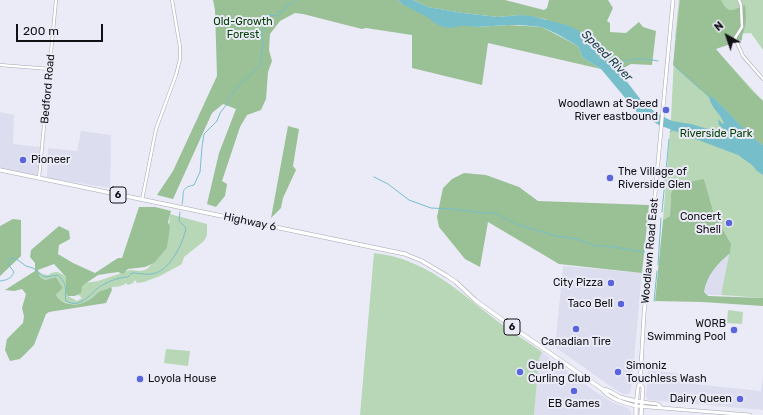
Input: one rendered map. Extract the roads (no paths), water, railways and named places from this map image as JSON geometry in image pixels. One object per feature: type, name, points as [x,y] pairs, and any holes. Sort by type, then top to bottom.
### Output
[{"type":"main road","name":"Woodlawn Road East","points":[[636,406],[638,387],[640,383],[644,314],[673,0]]},
{"type":"main road","name":"Highway 6","points":[[0,170],[405,254],[422,261],[456,282],[475,300],[602,389]]},
{"type":"main road","name":"Woodlawn Road East","points":[[640,383],[643,388],[642,402]]},
{"type":"main road","points":[[602,389],[607,389],[619,396],[637,401],[658,404],[661,407]]},
{"type":"main road","points":[[602,389],[605,393],[617,400],[636,406],[658,409],[661,407],[750,415]]},
{"type":"main road","points":[[641,415],[642,402]]},
{"type":"main road","points":[[636,406],[636,415]]},
{"type":"street","name":"Bedford Road","points":[[39,178],[56,0]]},
{"type":"street","points":[[142,200],[156,129],[176,75],[180,59],[180,47],[172,0]]},
{"type":"street","points":[[739,0],[743,24],[742,30],[735,38],[743,56],[763,79]]},
{"type":"street","points":[[0,65],[50,69]]},
{"type":"water","points":[[398,0],[413,0],[428,7],[463,13],[498,17],[519,15],[531,16],[567,25],[578,30],[594,47],[600,58],[616,64],[621,74],[641,100],[656,113],[672,121],[691,124],[721,133],[724,129],[719,125],[718,119],[723,124],[724,123],[710,101],[709,97],[713,97],[753,138],[763,145],[763,175],[738,155],[659,125],[637,112],[601,69],[583,58],[578,46],[557,34],[542,27],[508,25],[477,27],[445,24],[425,16],[402,4]]},
{"type":"waterway","points":[[182,204],[184,189],[194,185],[200,172],[204,134],[217,121],[229,98],[239,85],[261,65],[263,43],[261,30],[266,26],[267,15],[278,16],[279,12],[283,11],[286,5],[291,4],[295,0]]},
{"type":"waterway","name":"Speed River","points":[[430,16],[441,24],[445,25],[462,23]]},
{"type":"waterway","points":[[616,64],[637,59],[658,61]]},
{"type":"waterway","points":[[676,67],[701,90]]},
{"type":"waterway","points":[[704,92],[710,97]]},
{"type":"waterway","points":[[670,132],[674,129]]},
{"type":"waterway","points":[[662,212],[669,139]]},
{"type":"waterway","points":[[374,177],[388,184],[409,200],[431,208],[495,213],[519,225],[556,236],[576,239],[596,246],[607,246],[645,252]]},
{"type":"waterway","points":[[0,281],[8,279],[12,276],[14,272],[8,264],[10,259],[15,258],[26,266],[33,268],[43,276],[58,275],[65,285],[66,301],[71,303],[81,302],[101,286],[111,281],[128,277],[132,273],[149,274],[164,269],[174,257],[182,242],[186,228],[179,221],[180,212]]},
{"type":"waterway","points":[[658,265],[661,218]]},
{"type":"waterway","points":[[654,301],[657,271]]},
{"type":"place","name":"Woodlawn at Speed River eastbound","points":[[666,110]]},
{"type":"place","name":"Pioneer","points":[[23,160]]},
{"type":"place","name":"The Village of Riverside Glen","points":[[610,178]]},
{"type":"place","name":"Concert Shell","points":[[729,223]]},
{"type":"place","name":"City Pizza","points":[[611,283]]},
{"type":"place","name":"Taco Bell","points":[[621,304]]},
{"type":"place","name":"Canadian Tire","points":[[576,329]]},
{"type":"place","name":"WORB Swimming Pool","points":[[734,330]]},
{"type":"place","name":"Guelph Curling Club","points":[[520,372]]},
{"type":"place","name":"Simoniz Touchless Wash","points":[[618,372]]},
{"type":"place","name":"Loyola House","points":[[140,379]]},
{"type":"place","name":"EB Games","points":[[574,391]]},
{"type":"place","name":"Dairy Queen","points":[[740,399]]},
{"type":"park label","name":"Old-Growth Forest","points":[[243,28]]},
{"type":"park label","name":"Riverside Park","points":[[716,134]]}]
